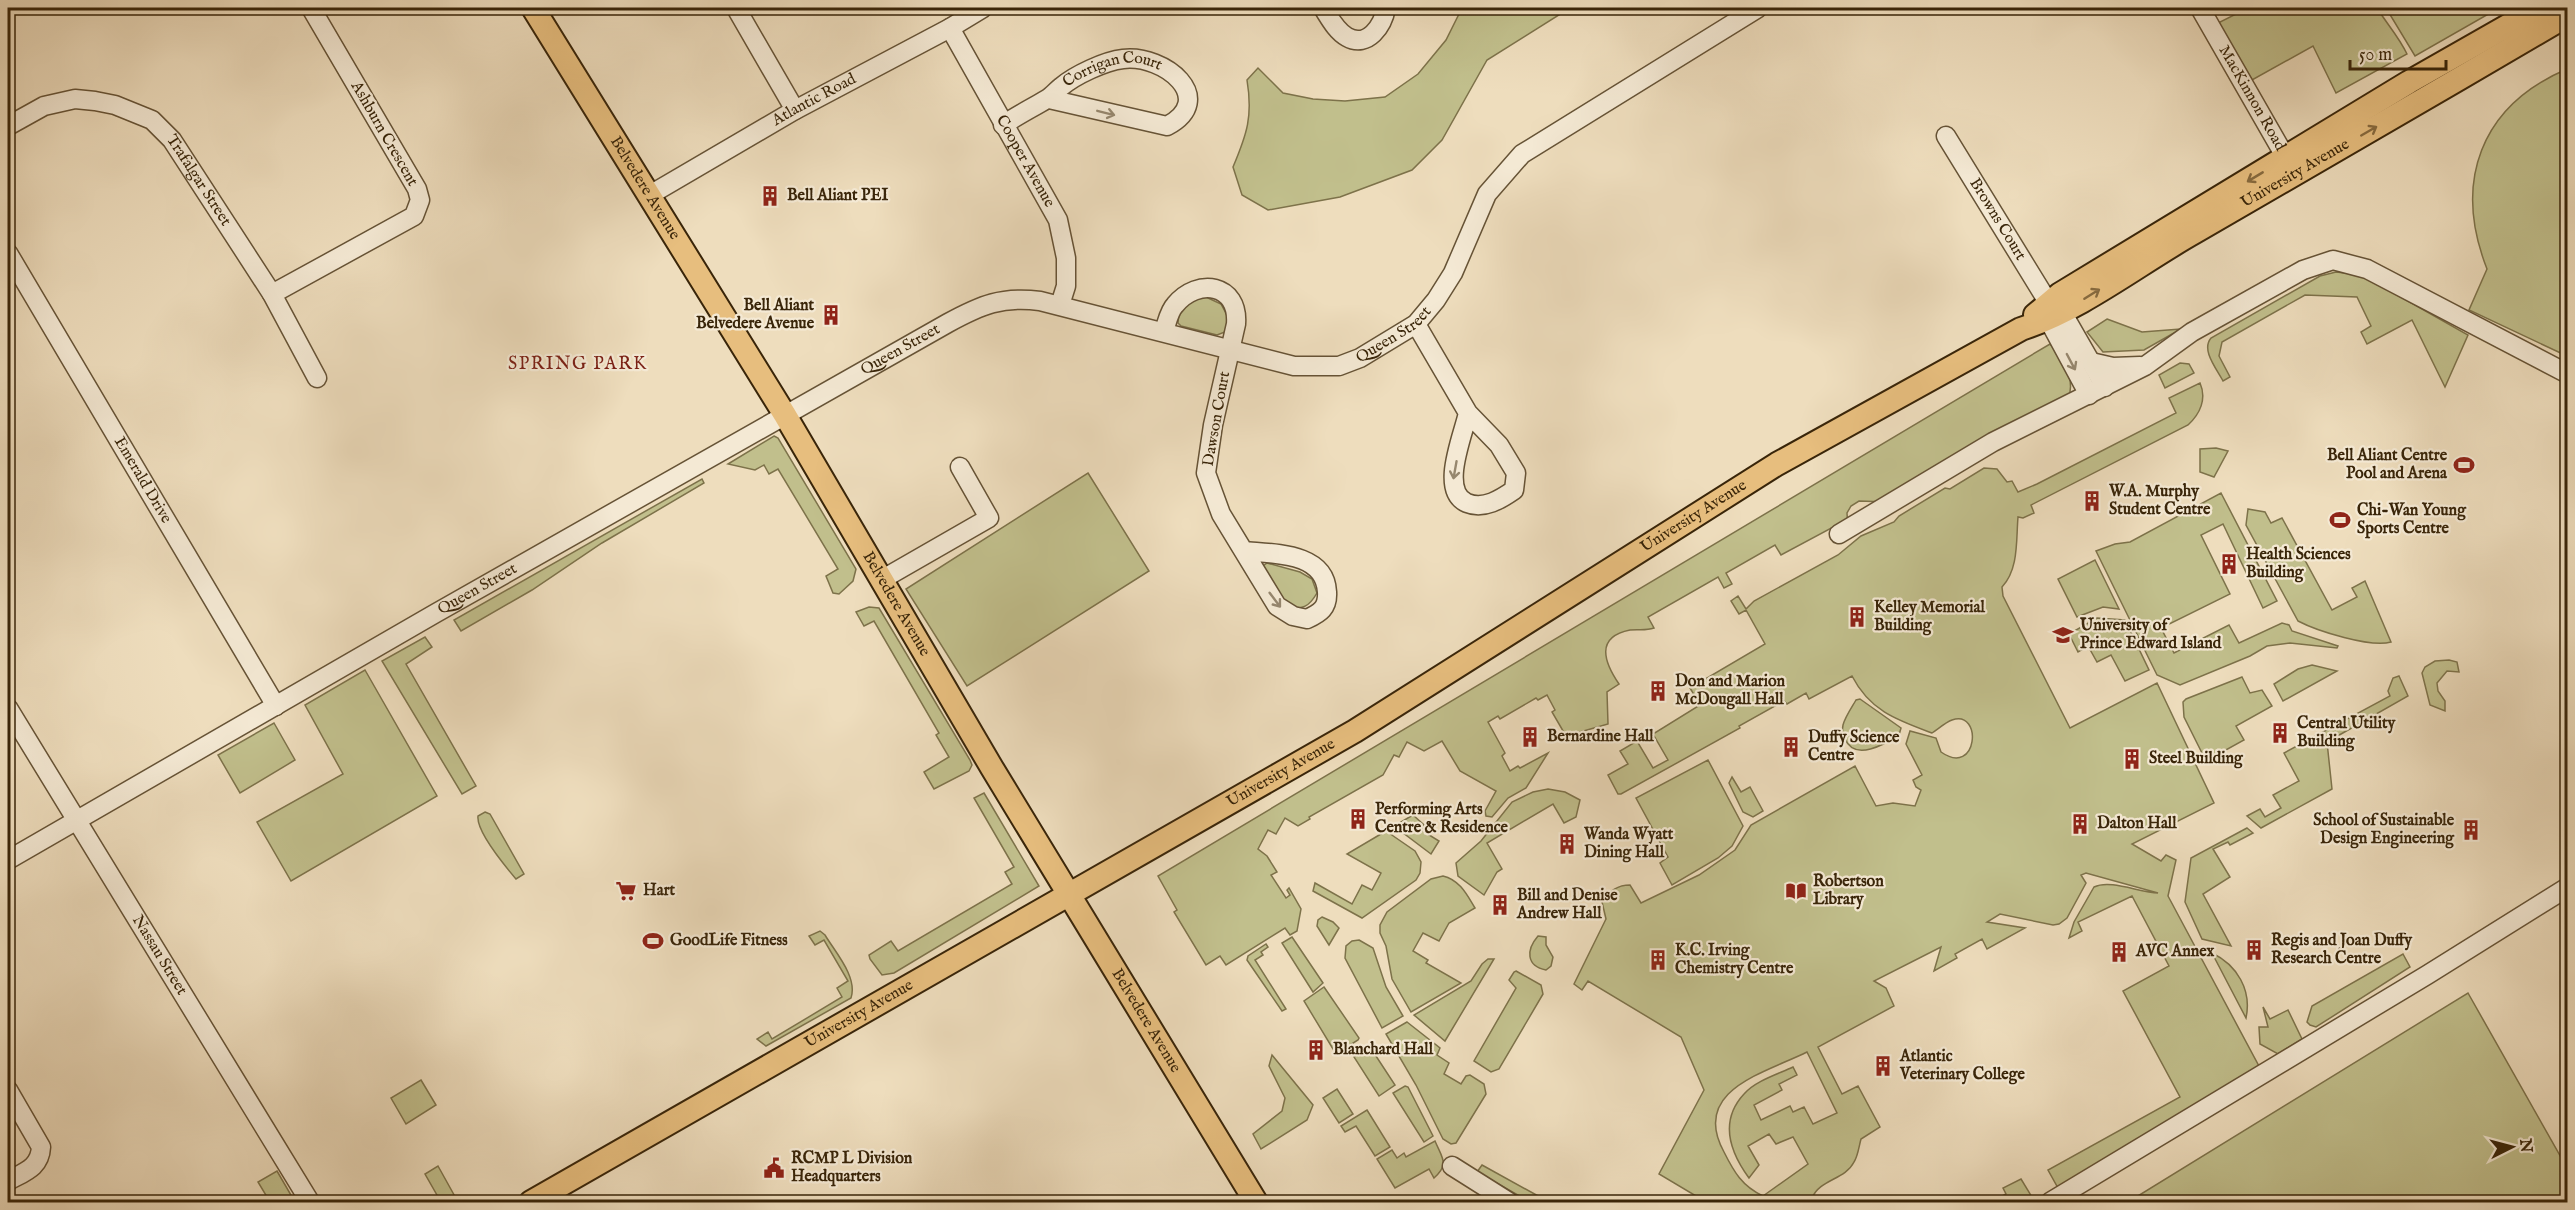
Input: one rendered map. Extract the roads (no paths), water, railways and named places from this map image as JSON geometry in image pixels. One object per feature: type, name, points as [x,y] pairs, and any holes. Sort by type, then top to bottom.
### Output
[{"type":"main road","name":"Belvedere Avenue","points":[[533,8],[785,415],[1068,896],[1257,1203]]},
{"type":"main road","name":"University Avenue","points":[[2053,311],[2286,158],[2409,82],[2540,8]]},
{"type":"main road","name":"University Avenue","points":[[531,1203],[1355,731],[1777,464],[2178,242],[2568,15]]},
{"type":"street","name":"Ashburn Crescent","points":[[272,294],[414,216],[419,209],[420,200],[417,189],[311,8]]},
{"type":"street","points":[[736,8],[795,110]]},
{"type":"street","name":"Atlantic Road","points":[[648,196],[795,110],[950,28],[983,8]]},
{"type":"street","points":[[1323,8],[1335,26],[1347,38],[1361,40],[1375,32],[1384,21],[1386,8]]},
{"type":"street","name":"Queen Street","points":[[8,860],[971,310],[996,301],[1020,298],[1059,305],[1164,331],[1230,351],[1294,366],[1339,366],[1360,358],[1416,324],[1436,300],[1453,273],[1487,194],[1521,154],[1758,8]]},
{"type":"street","name":"MacKinnon Road","points":[[2200,8],[2286,158]]},
{"type":"street","name":"Cooper Avenue","points":[[950,28],[1058,220],[1064,239],[1066,272],[1066,286],[1059,305]]},
{"type":"street","name":"Corrigan Court","points":[[1003,125],[1030,107],[1049,99],[1062,86],[1106,62],[1125,58],[1164,66],[1180,78],[1186,92],[1186,104],[1182,114],[1167,126],[1049,99]]},
{"type":"street","name":"Trafalgar Street","points":[[8,126],[44,106],[75,99],[115,105],[152,120],[172,140],[272,294],[317,378]]},
{"type":"street","name":"Browns Court","points":[[1946,136],[2053,311]]},
{"type":"street","name":"Emerald Drive","points":[[8,254],[276,706]]},
{"type":"street","points":[[1839,534],[1993,442],[2145,366],[2192,332],[2252,298],[2303,270],[2332,260],[2367,269],[2568,374]]},
{"type":"street","name":"Dawson Court","points":[[1164,331],[1174,306],[1185,296],[1204,288],[1216,289],[1229,296],[1237,311],[1213,425],[1206,473],[1221,514],[1277,606],[1293,616],[1307,619],[1324,609],[1327,602],[1326,580],[1323,573],[1311,564],[1284,555],[1244,551]]},
{"type":"street","points":[[2053,311],[2091,362],[2105,387]]},
{"type":"street","points":[[2053,311],[2089,396]]},
{"type":"street","points":[[1416,324],[1468,413],[1499,445],[1516,473],[1514,490],[1499,501],[1473,506],[1462,501],[1453,489],[1453,474],[1468,413]]},
{"type":"street","points":[[2091,362],[2113,367],[2145,366]]},
{"type":"street","points":[[881,580],[989,518],[960,466]]},
{"type":"street","name":"Nassau Street","points":[[8,708],[310,1203]]},
{"type":"street","points":[[2050,1203],[2568,887]]},
{"type":"street","points":[[8,1090],[41,1147],[41,1158],[36,1165],[8,1182]]},
{"type":"street","points":[[1452,1166],[1509,1203]]},
{"type":"place","name":"Bell Aliant PEI","points":[[770,196]]},
{"type":"place","name":"Bell Aliant Belvedere Avenue","points":[[831,315]]},
{"type":"place","name":"Bell Aliant Centre Pool and Arena","points":[[2464,465]]},
{"type":"place","name":"W.A. Murphy Student Centre","points":[[2092,501]]},
{"type":"place","name":"Chi-Wan Young Sports Centre","points":[[2340,520]]},
{"type":"place","name":"Health Sciences Building","points":[[2229,564]]},
{"type":"place","name":"Kelley Memorial Building","points":[[1857,617]]},
{"type":"place","name":"University of Prince Edward Island","points":[[2063,635]]},
{"type":"place","name":"Don and Marion McDougall Hall","points":[[1658,691]]},
{"type":"place","name":"Central Utility Building","points":[[2280,733]]},
{"type":"place","name":"Bernardine Hall","points":[[1530,737]]},
{"type":"place","name":"Duffy Science Centre","points":[[1791,747]]},
{"type":"place","name":"Steel Building","points":[[2132,759]]},
{"type":"place","name":"Performing Arts Centre & Residence","points":[[1358,819]]},
{"type":"place","name":"Dalton Hall","points":[[2080,824]]},
{"type":"place","name":"School of Sustainable Design Engineering","points":[[2471,830]]},
{"type":"place","name":"Wanda Wyatt Dining Hall","points":[[1567,844]]},
{"type":"place","name":"Hart","points":[[626,891]]},
{"type":"place","name":"Robertson Library","points":[[1796,891]]},
{"type":"place","name":"Bill and Denise Andrew Hall","points":[[1500,905]]},
{"type":"place","name":"GoodLife Fitness","points":[[653,941]]},
{"type":"place","name":"Regis and Joan Duffy Research Centre","points":[[2254,950]]},
{"type":"place","name":"AVC Annex","points":[[2119,952]]},
{"type":"place","name":"K.C. Irving Chemistry Centre","points":[[1658,960]]},
{"type":"place","name":"Blanchard Hall","points":[[1316,1050]]},
{"type":"place","name":"Atlantic Veterinary College","points":[[1883,1066]]},
{"type":"place","name":"RCMP L Division Headquarters","points":[[774,1168]]},
{"type":"district","name":"SPRING PARK","points":[[578,364]]}]
